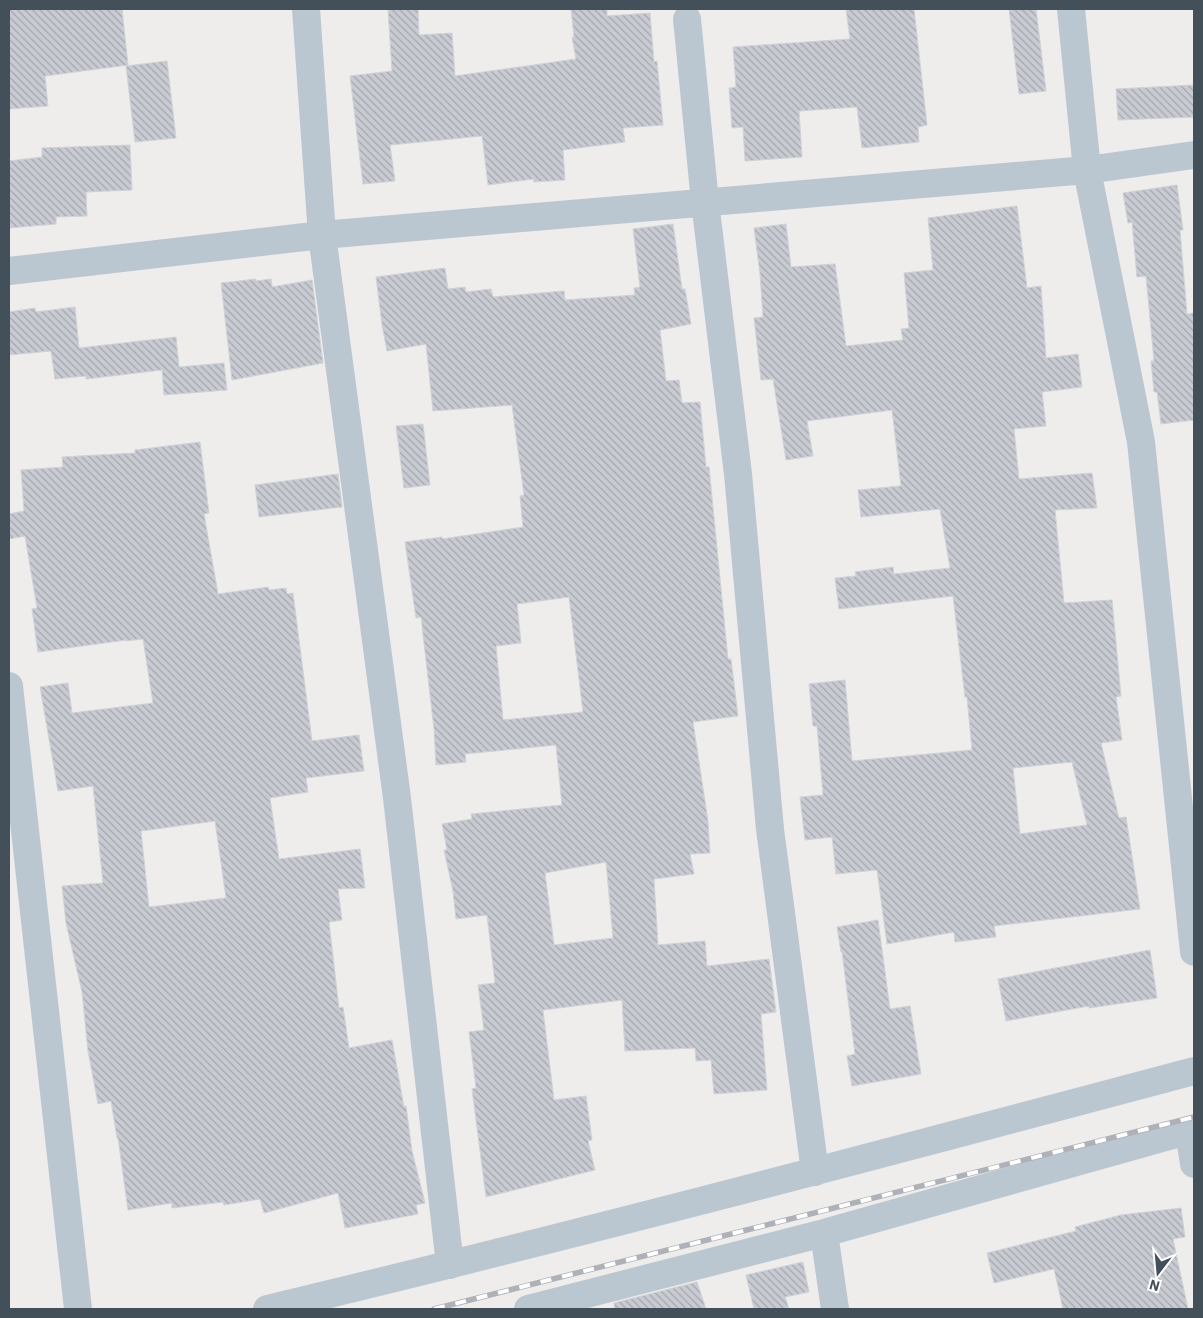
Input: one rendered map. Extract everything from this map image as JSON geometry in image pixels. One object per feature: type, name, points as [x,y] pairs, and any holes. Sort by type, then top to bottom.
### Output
[{"type":"street","points":[[306,9],[322,235],[397,798],[450,1265]]},
{"type":"street","points":[[1071,9],[1088,170],[1141,442],[1194,952]]},
{"type":"street","points":[[687,19],[705,202],[738,474],[770,829],[815,1172]]},
{"type":"street","points":[[9,272],[322,235],[1088,170],[1194,155]]},
{"type":"street","points":[[9,686],[78,1309]]},
{"type":"street","points":[[267,1309],[450,1265],[815,1172],[1194,1071]]},
{"type":"street","points":[[528,1309],[824,1233],[1192,1130],[1194,1164]]},
{"type":"street","points":[[824,1233],[835,1309]]},
{"type":"building","points":[[9,9],[122,9],[128,65],[45,76],[48,106],[9,109]]},
{"type":"building","points":[[388,9],[418,9],[419,35],[452,33],[455,76],[576,59],[572,37],[574,37],[571,9],[607,9],[607,16],[650,13],[654,62],[657,61],[663,125],[623,128],[625,142],[563,150],[565,180],[534,182],[533,179],[488,185],[482,136],[390,145],[395,181],[363,184],[350,76],[392,71]]},
{"type":"building","points":[[846,9],[914,9],[927,125],[918,127],[919,142],[862,148],[857,107],[799,111],[802,157],[745,161],[743,127],[732,128],[729,88],[736,87],[733,47],[850,39]]},
{"type":"building","points":[[1009,9],[1036,9],[1046,91],[1019,94]]},
{"type":"building","points":[[167,61],[176,138],[135,142],[126,66]]},
{"type":"building","points":[[1194,85],[1194,117],[1118,120],[1116,89]]},
{"type":"building","points":[[130,145],[132,190],[86,192],[87,216],[56,217],[56,224],[9,228],[9,161],[42,157],[42,148]]},
{"type":"building","points":[[1177,185],[1183,230],[1180,230],[1187,314],[1194,313],[1194,420],[1161,424],[1157,392],[1154,392],[1151,361],[1154,361],[1146,276],[1137,277],[1132,222],[1128,223],[1123,193]]},
{"type":"building","points":[[1017,206],[1027,288],[1041,286],[1046,358],[1078,354],[1082,387],[1042,392],[1046,426],[1014,429],[1019,479],[1092,473],[1097,508],[1055,510],[1064,603],[1112,600],[1121,696],[1116,697],[1122,740],[1101,743],[1119,818],[1126,817],[1140,909],[994,926],[996,937],[955,942],[954,932],[887,944],[877,870],[836,874],[832,837],[805,840],[800,797],[823,795],[817,726],[813,726],[809,684],[845,680],[852,761],[972,750],[967,697],[965,697],[953,596],[839,609],[835,578],[856,576],[855,572],[893,567],[894,574],[950,568],[940,509],[861,517],[858,490],[901,486],[892,410],[807,421],[813,456],[786,460],[773,379],[761,380],[754,318],[763,317],[754,228],[786,224],[791,267],[835,264],[846,346],[903,340],[901,329],[909,328],[904,273],[933,270],[928,218]],"holes":[[[1072,762],[1087,825],[1020,834],[1013,768]]]},
{"type":"building","points":[[673,224],[682,289],[685,289],[691,324],[660,330],[666,381],[679,380],[682,403],[700,402],[706,467],[709,467],[728,659],[731,659],[738,716],[693,722],[708,821],[710,853],[690,854],[694,874],[654,879],[658,945],[705,941],[707,966],[769,959],[776,1012],[761,1014],[767,1090],[714,1094],[711,1060],[696,1061],[695,1048],[625,1051],[622,1000],[543,1010],[554,1100],[586,1096],[592,1140],[588,1141],[595,1170],[486,1197],[472,1089],[476,1088],[469,1032],[484,1030],[478,985],[495,983],[487,915],[456,919],[453,891],[444,850],[447,850],[442,824],[472,819],[471,814],[562,805],[556,745],[465,754],[466,762],[436,765],[434,729],[421,617],[416,618],[405,542],[442,537],[442,539],[523,527],[520,496],[524,495],[512,405],[433,411],[426,344],[387,351],[376,277],[445,268],[448,289],[465,287],[466,292],[491,289],[493,297],[564,291],[565,300],[635,295],[634,288],[640,287],[633,229]],"holes":[[[569,597],[583,712],[503,720],[496,646],[521,643],[517,604]],[[606,862],[613,938],[554,945],[545,873]]]},
{"type":"building","points":[[256,279],[256,281],[271,279],[272,287],[312,280],[323,363],[232,380],[221,283]]},
{"type":"building","points":[[75,307],[79,348],[176,337],[179,367],[224,363],[227,390],[164,395],[162,370],[86,379],[86,376],[55,379],[51,351],[9,355],[9,312],[35,308],[36,312]]},
{"type":"building","points":[[423,424],[430,485],[404,488],[396,426]]},
{"type":"building","points":[[200,442],[209,513],[204,514],[218,594],[268,587],[269,590],[286,588],[287,594],[293,593],[312,741],[359,735],[364,771],[306,778],[308,792],[270,798],[279,859],[360,849],[365,888],[338,889],[342,920],[329,922],[339,1008],[343,1007],[349,1048],[392,1040],[404,1107],[406,1106],[412,1151],[425,1203],[416,1205],[418,1214],[345,1228],[338,1193],[264,1213],[260,1199],[224,1205],[223,1202],[172,1208],[172,1203],[128,1210],[111,1101],[98,1104],[88,1051],[82,992],[66,923],[62,886],[103,883],[93,786],[58,791],[40,687],[68,683],[72,713],[153,703],[143,639],[38,652],[32,609],[37,608],[25,536],[9,539],[9,514],[24,511],[21,470],[63,467],[62,457],[135,453],[135,450]],"holes":[[[215,821],[226,898],[149,907],[141,831]]]},
{"type":"building","points":[[338,474],[342,507],[259,517],[255,485]]},
{"type":"building","points":[[878,920],[890,1009],[910,1006],[921,1074],[852,1086],[847,1056],[855,1054],[837,927]]},
{"type":"building","points":[[1150,950],[1157,998],[1089,1008],[1089,1006],[1006,1021],[998,979]]},
{"type":"building","points":[[1181,1208],[1185,1237],[1173,1239],[1188,1309],[1063,1309],[1054,1269],[994,1283],[987,1253],[1076,1231],[1075,1227],[1121,1215]]},
{"type":"building","points":[[803,1262],[809,1292],[785,1297],[789,1309],[754,1309],[746,1275]]},
{"type":"building","points":[[697,1282],[706,1309],[615,1309],[614,1303]]},
{"type":"railway","points":[[434,1309],[1194,1117]]}]
